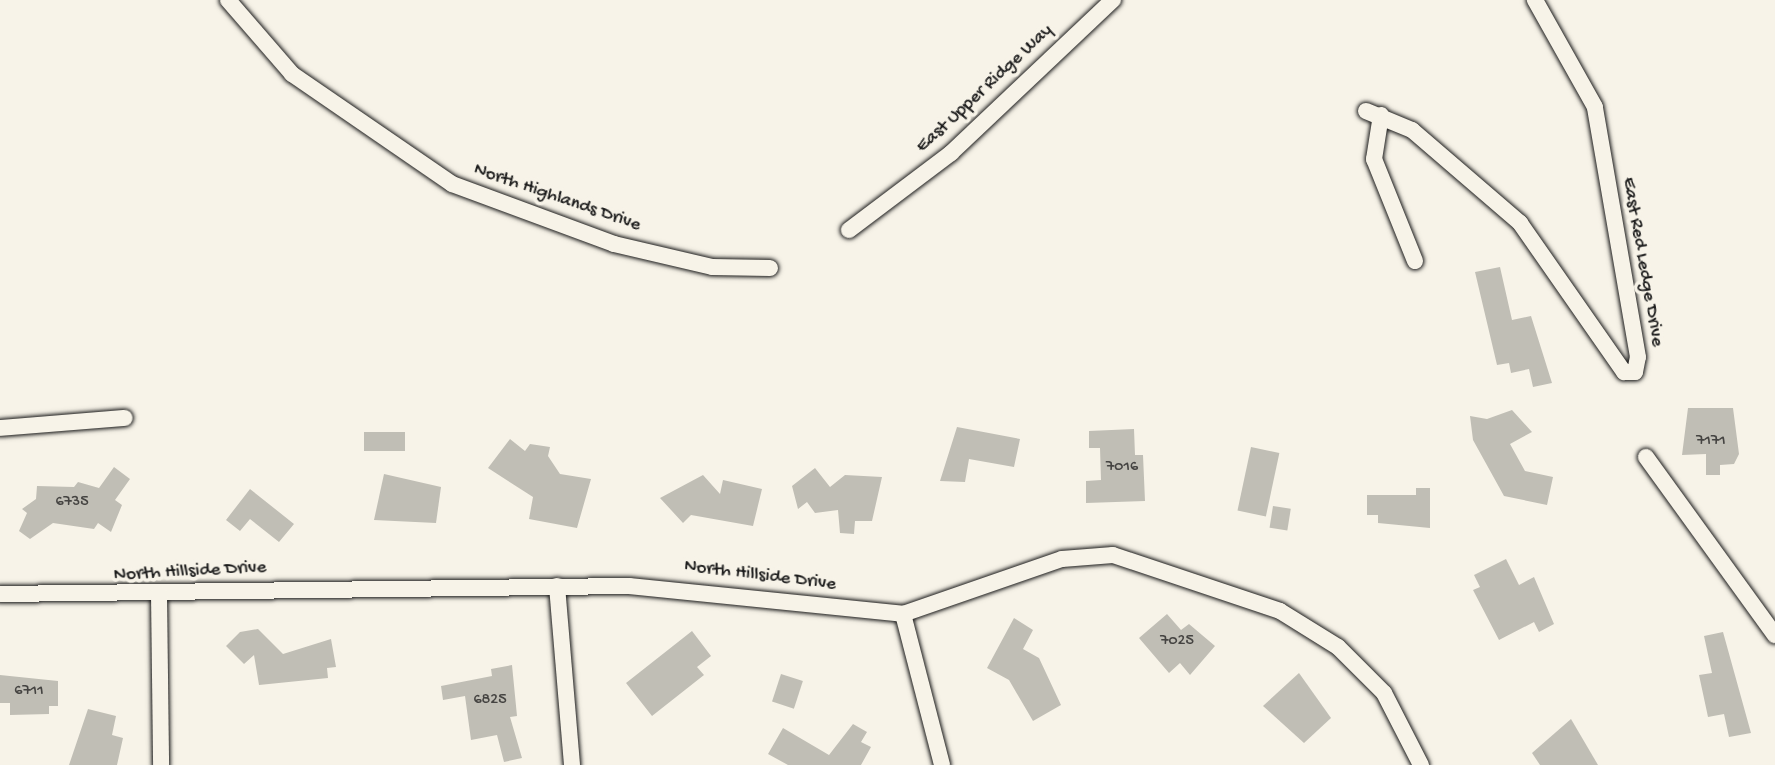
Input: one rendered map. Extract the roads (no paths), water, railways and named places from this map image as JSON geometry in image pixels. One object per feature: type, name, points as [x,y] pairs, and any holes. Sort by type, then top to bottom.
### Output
[{"type":"street","name":"North Highlands Drive","points":[[228,0],[292,74],[453,184],[614,244],[712,267],[770,268]]},
{"type":"street","name":"East Upper Ridge Way","points":[[849,230],[959,146],[1113,0]]},
{"type":"street","name":"East Red Ledge Drive","points":[[1415,261],[1374,159],[1373,113],[1412,130],[1520,223],[1624,372],[1635,372],[1638,357],[1595,107],[1535,0]]},
{"type":"street","points":[[0,428],[125,418]]},
{"type":"street","points":[[1646,457],[1775,635]]},
{"type":"street","name":"North Hillside Drive","points":[[0,594],[159,594],[557,586],[689,588],[903,614],[1062,559],[1113,555],[1155,565],[1280,611],[1356,660],[1384,693],[1421,765]]},
{"type":"street","points":[[557,586],[572,765]]},
{"type":"street","points":[[159,594],[161,765]]},
{"type":"street","points":[[903,614],[942,765]]}]
